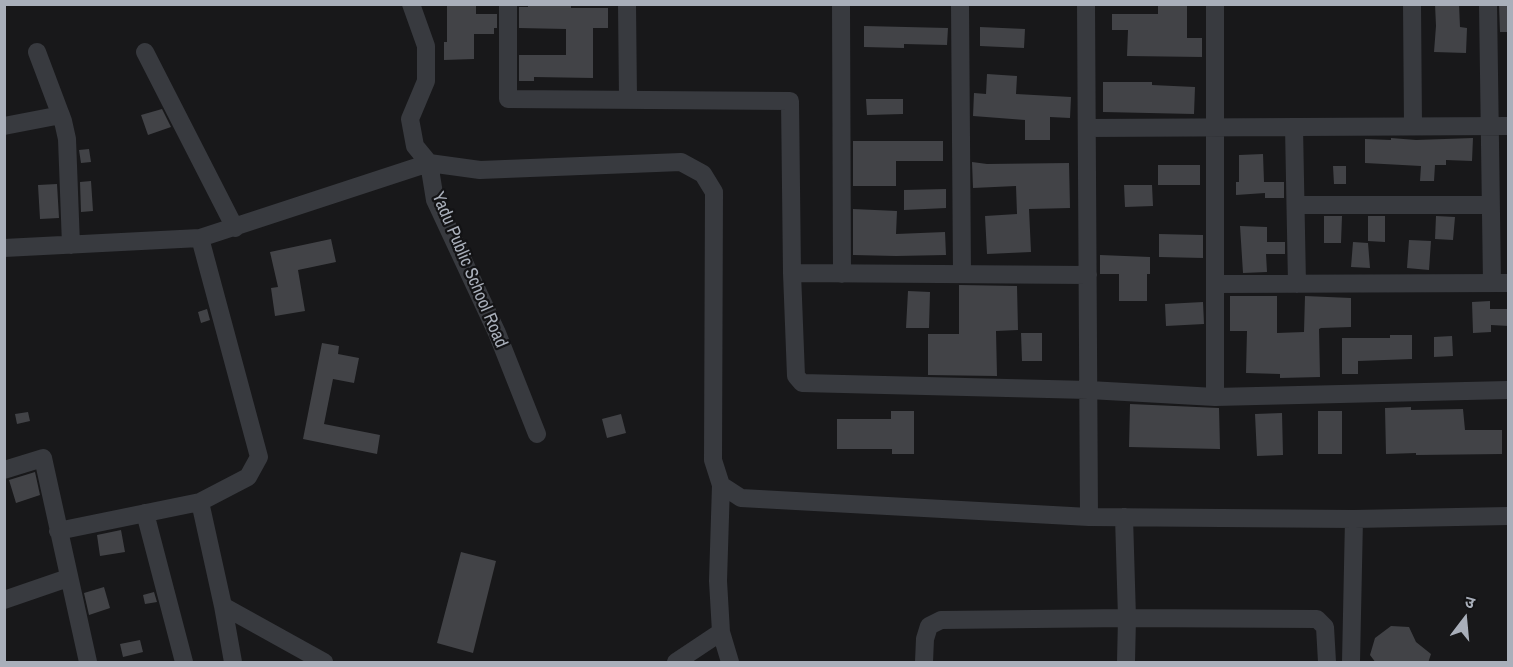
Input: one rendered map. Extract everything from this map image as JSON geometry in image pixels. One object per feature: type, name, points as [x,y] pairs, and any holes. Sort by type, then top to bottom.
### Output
[{"type":"street","name":"Yadu Public School Road","points":[[411,4],[426,46],[426,81],[410,119],[415,146],[429,162],[435,200],[496,333],[537,434]]},
{"type":"street","points":[[508,4],[508,99],[790,101],[796,376],[802,384],[1089,390],[1215,397],[1509,390]]},
{"type":"street","points":[[627,4],[628,99]]},
{"type":"street","points":[[841,4],[842,273]]},
{"type":"street","points":[[960,4],[962,274]]},
{"type":"street","points":[[1086,4],[1089,517]]},
{"type":"street","points":[[1215,4],[1215,397]]},
{"type":"street","points":[[1412,4],[1413,126]]},
{"type":"street","points":[[1215,284],[1500,283],[1490,205],[1488,4]]},
{"type":"street","points":[[37,52],[61,115],[67,139],[71,244]]},
{"type":"street","points":[[145,52],[235,228]]},
{"type":"street","points":[[4,126],[61,115]]},
{"type":"street","points":[[1087,128],[1509,126]]},
{"type":"street","points":[[1294,127],[1297,284]]},
{"type":"street","points":[[4,248],[200,238],[429,162],[480,170],[681,162],[703,174],[714,192],[713,460],[721,485],[718,581],[721,632],[730,663]]},
{"type":"street","points":[[1296,205],[1490,205]]},
{"type":"street","points":[[58,531],[200,502],[248,477],[259,457],[200,238]]},
{"type":"street","points":[[792,273],[1088,275]]},
{"type":"street","points":[[4,470],[43,458],[88,663]]},
{"type":"street","points":[[721,485],[741,498],[1089,517],[1354,519],[1509,516]]},
{"type":"street","points":[[200,502],[233,663]]},
{"type":"street","points":[[145,513],[184,663]]},
{"type":"street","points":[[1124,517],[1127,618],[1125,663]]},
{"type":"street","points":[[1351,663],[1354,519]]},
{"type":"street","points":[[4,600],[68,578]]},
{"type":"street","points":[[223,606],[324,663]]},
{"type":"street","points":[[924,663],[925,639],[929,626],[941,620],[1127,618],[1317,619],[1325,627],[1327,663]]},
{"type":"street","points":[[676,663],[721,632]]},
{"type":"building","points":[[447,4],[476,4],[476,14],[497,14],[497,28],[494,28],[494,34],[474,34],[474,59],[444,60],[444,42],[447,42]]},
{"type":"building","points":[[528,4],[571,4],[571,8],[608,8],[608,28],[593,28],[593,78],[534,77],[534,81],[519,81],[519,55],[566,55],[566,29],[519,28],[519,7],[528,7]]},
{"type":"building","points":[[1158,4],[1187,4],[1187,38],[1202,38],[1202,57],[1127,56],[1128,30],[1112,30],[1112,14],[1158,14]]},
{"type":"building","points":[[1435,4],[1459,4],[1460,27],[1467,28],[1466,53],[1434,52]]},
{"type":"building","points":[[1499,4],[1509,4],[1509,32],[1500,32]]},
{"type":"building","points":[[864,26],[948,28],[947,45],[904,44],[904,48],[864,47]]},
{"type":"building","points":[[980,27],[1025,29],[1024,48],[980,46]]},
{"type":"building","points":[[987,74],[1017,76],[1016,94],[1071,97],[1070,118],[1050,117],[1050,140],[1025,140],[1025,120],[973,116],[974,93],[986,94]]},
{"type":"building","points":[[1103,82],[1152,82],[1152,85],[1195,87],[1194,114],[1103,112]]},
{"type":"building","points":[[866,99],[903,99],[903,114],[867,115]]},
{"type":"building","points":[[162,109],[171,127],[148,135],[141,115]]},
{"type":"building","points":[[1391,138],[1416,140],[1473,138],[1472,161],[1446,160],[1446,165],[1435,165],[1434,181],[1420,181],[1421,166],[1365,163],[1365,139],[1391,140]]},
{"type":"building","points":[[853,141],[943,141],[943,161],[896,161],[896,186],[853,186]]},
{"type":"building","points":[[89,149],[91,162],[81,163],[79,150]]},
{"type":"building","points":[[1263,154],[1264,182],[1284,182],[1284,198],[1265,198],[1265,193],[1236,195],[1236,182],[1239,182],[1239,155]]},
{"type":"building","points":[[972,162],[987,164],[1069,163],[1070,208],[1029,209],[1031,252],[987,254],[985,216],[1017,214],[1016,186],[973,188]]},
{"type":"building","points":[[1158,165],[1200,165],[1200,185],[1158,185]]},
{"type":"building","points":[[1333,166],[1346,166],[1346,184],[1334,184]]},
{"type":"building","points":[[91,181],[93,211],[81,212],[80,182]]},
{"type":"building","points":[[57,184],[59,218],[40,219],[38,185]]},
{"type":"building","points":[[1124,185],[1152,185],[1153,206],[1125,207]]},
{"type":"building","points":[[946,189],[946,208],[904,210],[904,190]]},
{"type":"building","points":[[853,209],[897,211],[896,234],[945,232],[946,255],[853,255]]},
{"type":"building","points":[[1324,216],[1342,216],[1341,243],[1324,243]]},
{"type":"building","points":[[1368,216],[1385,216],[1385,242],[1368,241]]},
{"type":"building","points":[[1436,216],[1455,217],[1453,240],[1435,239]]},
{"type":"building","points":[[1240,226],[1267,227],[1267,242],[1285,242],[1285,254],[1266,254],[1267,272],[1243,273]]},
{"type":"building","points":[[1159,234],[1203,235],[1203,258],[1159,257]]},
{"type":"building","points":[[331,239],[336,262],[298,270],[305,311],[275,316],[271,288],[278,287],[270,252]]},
{"type":"building","points":[[1409,240],[1431,241],[1429,270],[1407,268]]},
{"type":"building","points":[[1353,242],[1368,243],[1370,268],[1351,267]]},
{"type":"building","points":[[1100,255],[1150,257],[1150,274],[1147,274],[1147,301],[1119,301],[1119,274],[1100,274]]},
{"type":"building","points":[[959,285],[1017,286],[1018,330],[996,331],[997,376],[928,375],[928,334],[959,334]]},
{"type":"building","points":[[908,291],[930,292],[929,328],[906,328]]},
{"type":"building","points":[[1230,296],[1277,296],[1277,333],[1304,332],[1305,296],[1351,298],[1351,327],[1319,329],[1320,377],[1280,378],[1280,374],[1246,373],[1247,331],[1230,331]]},
{"type":"building","points":[[1490,301],[1490,309],[1509,309],[1509,326],[1491,325],[1491,332],[1473,333],[1472,302]]},
{"type":"building","points":[[1203,302],[1204,324],[1166,326],[1165,304]]},
{"type":"building","points":[[207,309],[210,320],[201,323],[198,312]]},
{"type":"building","points":[[1021,333],[1042,333],[1042,361],[1022,361]]},
{"type":"building","points":[[1390,335],[1412,335],[1412,359],[1358,361],[1358,374],[1342,374],[1342,338],[1390,338]]},
{"type":"building","points":[[1452,336],[1453,356],[1434,357],[1434,337]]},
{"type":"building","points":[[322,343],[339,346],[338,354],[359,358],[354,383],[333,379],[324,424],[380,435],[377,454],[303,439]]},
{"type":"building","points":[[1130,404],[1219,408],[1220,449],[1129,447]]},
{"type":"building","points":[[1411,407],[1411,410],[1463,409],[1465,430],[1502,430],[1502,454],[1386,454],[1385,408]]},
{"type":"building","points":[[891,411],[914,411],[914,454],[892,454],[892,449],[837,449],[837,419],[891,419]]},
{"type":"building","points":[[1318,411],[1342,411],[1342,454],[1318,454]]},
{"type":"building","points":[[28,412],[30,421],[17,424],[15,414]]},
{"type":"building","points":[[1282,413],[1283,455],[1257,456],[1255,414]]},
{"type":"building","points":[[621,414],[626,433],[607,438],[602,419]]},
{"type":"building","points":[[35,472],[40,495],[16,503],[9,480]]},
{"type":"building","points":[[121,530],[125,552],[100,556],[97,535]]},
{"type":"building","points":[[461,552],[496,561],[473,653],[437,643]]},
{"type":"building","points":[[104,587],[110,608],[89,615],[84,593]]},
{"type":"building","points":[[154,592],[157,602],[145,604],[143,595]]},
{"type":"building","points":[[1391,626],[1409,627],[1416,642],[1431,654],[1428,663],[1376,663],[1370,655],[1375,638]]},
{"type":"building","points":[[140,640],[143,652],[123,657],[120,644]]}]
